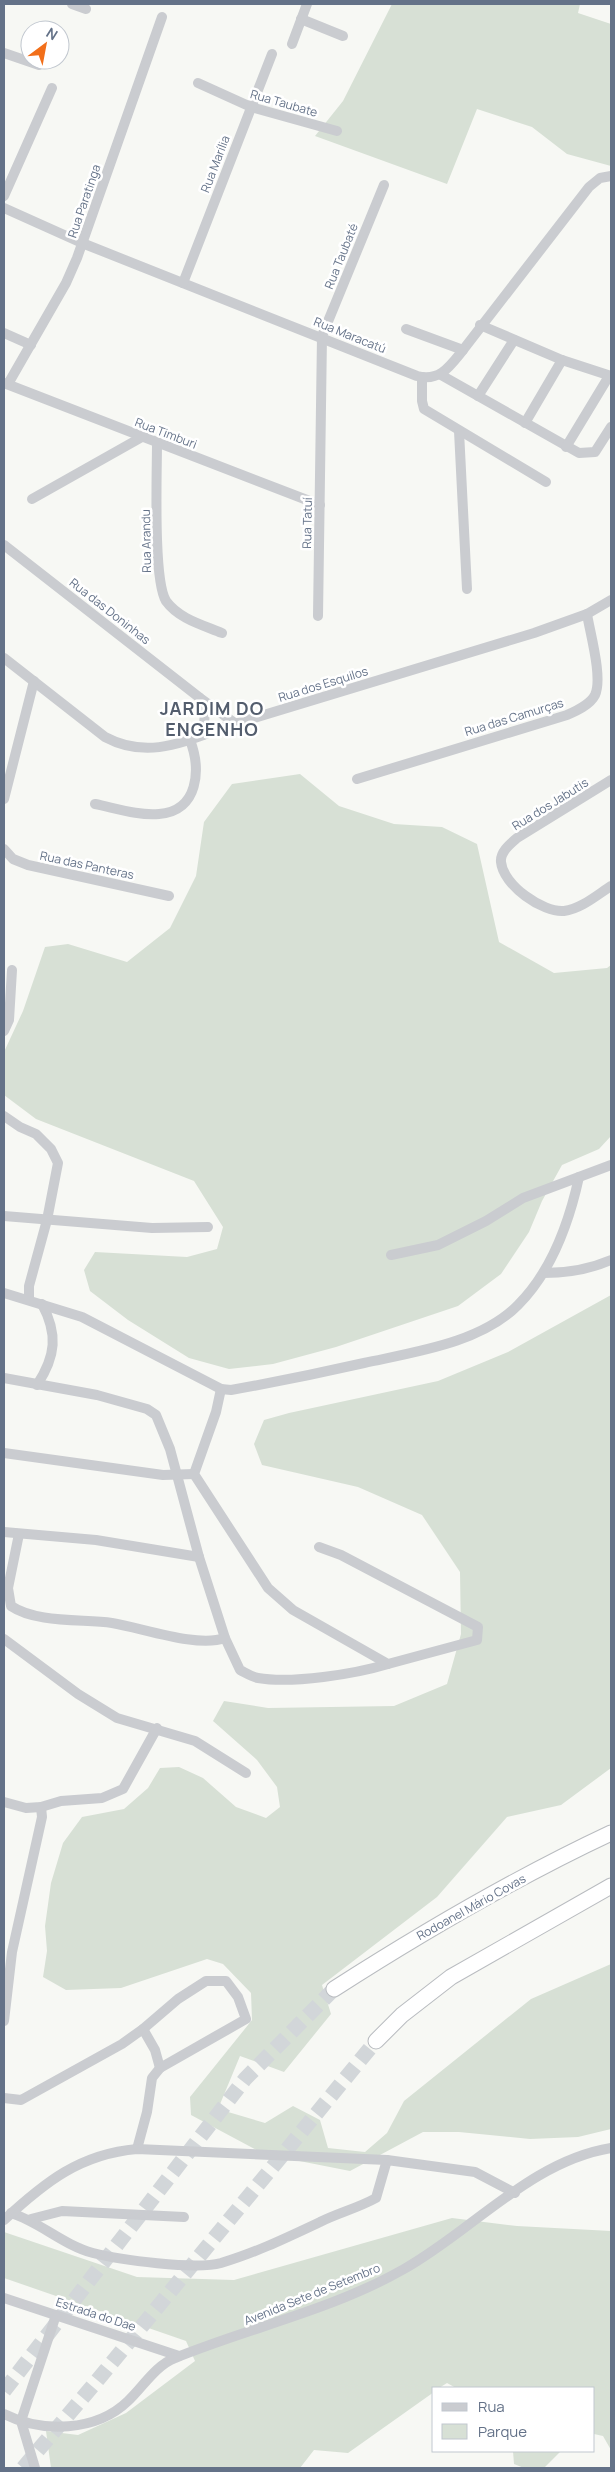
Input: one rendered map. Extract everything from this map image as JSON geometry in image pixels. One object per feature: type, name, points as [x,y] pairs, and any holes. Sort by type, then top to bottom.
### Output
[{"type":"highway","name":"Rodoanel Mário Covas","points":[[334,1989],[401,1946],[562,1856],[611,1833]]},
{"type":"highway","points":[[376,2041],[424,1996],[450,1977],[611,1886]]},
{"type":"street","points":[[72,4],[86,9]]},
{"type":"street","points":[[292,44],[307,4]]},
{"type":"street","name":"Rua Paratinga","points":[[6,384],[66,283],[82,243],[162,16]]},
{"type":"street","points":[[302,19],[343,36]]},
{"type":"street","points":[[4,53],[20,58]]},
{"type":"street","name":"Rua Marília","points":[[183,283],[272,54]]},
{"type":"street","name":"Rua Taubate","points":[[198,83],[251,107],[337,131]]},
{"type":"street","points":[[4,194],[52,88]]},
{"type":"street","points":[[611,176],[600,178],[589,187],[480,325],[463,350],[441,375],[579,453],[595,452],[611,426]]},
{"type":"street","name":"Rua Taubaté","points":[[322,336],[384,185]]},
{"type":"street","name":"Rua Maracatú","points":[[4,208],[82,243],[422,377],[441,375]]},
{"type":"street","points":[[480,325],[562,360],[610,376],[566,447]]},
{"type":"street","points":[[406,329],[463,350]]},
{"type":"street","points":[[4,333],[30,345]]},
{"type":"street","name":"Rua Tatuí","points":[[318,616],[322,336]]},
{"type":"street","points":[[478,396],[514,340]]},
{"type":"street","points":[[525,423],[562,360]]},
{"type":"street","points":[[422,377],[422,402],[424,408],[459,431],[546,482]]},
{"type":"street","name":"Rua Timburi","points":[[6,384],[320,505]]},
{"type":"street","points":[[459,431],[467,589]]},
{"type":"street","points":[[32,499],[142,438]]},
{"type":"street","name":"Rua Arandu","points":[[157,443],[157,564],[160,586],[166,600],[174,610],[191,621],[222,633]]},
{"type":"street","name":"Rua das Doninhas","points":[[4,545],[236,724]]},
{"type":"street","name":"Rua dos Esquilos","points":[[4,658],[91,727],[120,745],[146,749],[190,740],[236,724],[512,641],[587,614],[611,600]]},
{"type":"street","name":"Rua das Camurças","points":[[357,779],[567,715],[584,706],[594,695],[597,682],[587,614]]},
{"type":"street","points":[[4,799],[34,682]]},
{"type":"street","points":[[200,698],[205,712],[203,735]]},
{"type":"street","points":[[95,804],[150,814],[160,814],[179,808],[191,795],[197,778],[195,753],[190,740]]},
{"type":"street","name":"Rua dos Jabutis","points":[[611,780],[517,838],[506,848],[501,862],[503,871],[531,901],[556,911],[566,911],[582,905],[611,886]]},
{"type":"street","name":"Rua das Panteras","points":[[4,849],[13,859],[28,865],[169,896]]},
{"type":"street","points":[[4,1031],[9,1020],[12,970]]},
{"type":"street","points":[[4,1116],[20,1127],[36,1134],[51,1149],[58,1163],[47,1220],[28,1286],[29,1299]]},
{"type":"street","points":[[391,1255],[438,1245],[486,1221],[523,1198],[611,1166]]},
{"type":"street","points":[[4,1293],[29,1299],[82,1317],[221,1388],[231,1390],[297,1378],[438,1348],[488,1327],[518,1306],[544,1273],[565,1228],[579,1177]]},
{"type":"street","points":[[4,1216],[152,1228],[208,1227]]},
{"type":"street","points":[[544,1273],[564,1272],[599,1265],[611,1260]]},
{"type":"street","points":[[37,1385],[48,1368],[53,1338],[51,1321],[42,1304]]},
{"type":"street","points":[[4,1378],[98,1395],[147,1409],[156,1415],[170,1448],[199,1557],[225,1638],[240,1670],[256,1678],[272,1679],[366,1671],[478,1640],[478,1627],[341,1555],[319,1547]]},
{"type":"street","points":[[194,1474],[216,1412],[221,1388]]},
{"type":"street","points":[[4,1453],[163,1475],[176,1473],[194,1474]]},
{"type":"street","points":[[194,1474],[268,1588],[293,1610],[388,1664]]},
{"type":"street","points":[[4,1532],[96,1540],[199,1557]]},
{"type":"street","points":[[19,1534],[8,1588],[10,1606],[20,1612],[86,1622],[111,1623],[198,1640],[216,1641],[225,1638]]},
{"type":"street","points":[[4,1639],[78,1694],[117,1718],[195,1741],[246,1773]]},
{"type":"street","points":[[4,1802],[26,1808],[41,1807],[61,1801],[102,1798],[123,1789],[156,1728]]},
{"type":"street","points":[[4,2021],[8,1951],[42,1817],[41,1807]]},
{"type":"street","points":[[4,2098],[21,2100],[122,2044],[178,1999],[206,1981],[226,1981],[238,1996],[246,2019],[160,2068],[152,2078],[147,2112],[137,2149]]},
{"type":"street","points":[[143,2029],[156,2050],[160,2068]]},
{"type":"street","name":"Avenida Sete de Setembro","points":[[4,2414],[21,2421],[54,2427],[69,2427],[102,2418],[126,2403],[168,2362],[179,2356],[285,2320],[356,2292],[404,2270],[548,2171],[575,2159],[611,2148]]},
{"type":"street","points":[[8,2216],[50,2181],[80,2163],[111,2151],[137,2149],[387,2160],[475,2172],[515,2193]]},
{"type":"street","points":[[31,2219],[54,2236],[92,2252],[135,2260],[177,2264],[219,2264],[268,2246],[376,2198],[387,2160]]},
{"type":"street","points":[[8,2216],[31,2219],[62,2211],[184,2217]]},
{"type":"street","name":"Estrada do Dae","points":[[4,2298],[179,2356]]},
{"type":"street","points":[[35,2468],[21,2421],[56,2315]]},
{"type":"green space","points":[[392,4],[580,4],[578,13],[611,24],[611,166],[567,154],[532,127],[477,109],[447,184],[315,136],[343,101]]},
{"type":"green space","points":[[300,774],[339,806],[394,824],[442,827],[477,844],[499,942],[554,973],[607,968],[611,965],[611,1136],[599,1149],[562,1165],[542,1201],[529,1232],[501,1274],[458,1306],[336,1347],[273,1364],[229,1369],[189,1358],[128,1320],[90,1291],[84,1270],[95,1252],[187,1257],[217,1249],[223,1227],[194,1181],[36,1119],[4,1095],[4,1052],[23,1011],[45,947],[68,944],[127,962],[170,928],[196,876],[204,822],[232,784]]},
{"type":"green space","points":[[611,1295],[611,1768],[561,1805],[507,1817],[437,1897],[322,1985],[331,2014],[284,2072],[240,2056],[218,2109],[265,2123],[293,2106],[320,2120],[328,2148],[365,2152],[387,2133],[404,2101],[531,1999],[611,1964],[611,2129],[578,2137],[530,2139],[459,2132],[423,2132],[350,2171],[264,2154],[191,2115],[190,2097],[252,2020],[251,1993],[223,1964],[207,1959],[121,1988],[66,1990],[43,1977],[47,1951],[45,1926],[51,1883],[63,1843],[82,1817],[124,1809],[148,1788],[160,1768],[179,1767],[203,1778],[236,1807],[266,1818],[280,1807],[277,1787],[257,1760],[213,1721],[224,1701],[268,1708],[394,1706],[447,1684],[461,1634],[460,1572],[422,1515],[358,1487],[262,1465],[254,1444],[264,1420],[438,1381],[508,1352]]},
{"type":"green space","points":[[452,2218],[517,2226],[611,2231],[611,2450],[603,2436],[595,2434],[595,2387],[454,2387],[447,2383],[441,2387],[432,2387],[432,2393],[348,2453],[314,2450],[300,2468],[51,2468],[46,2431],[78,2435],[126,2413],[195,2361],[186,2341],[4,2278],[4,2232],[137,2277],[234,2280]]},
{"type":"green space","points":[[513,2452],[560,2452],[544,2468],[524,2468],[514,2464]]},
{"type":"tunnel","points":[[4,2391],[245,2079],[334,1989]]},
{"type":"tunnel","points":[[23,2468],[376,2041]]},
{"type":"district","name":"JARDIM DO ENGENHO","points":[[212,718]]}]
